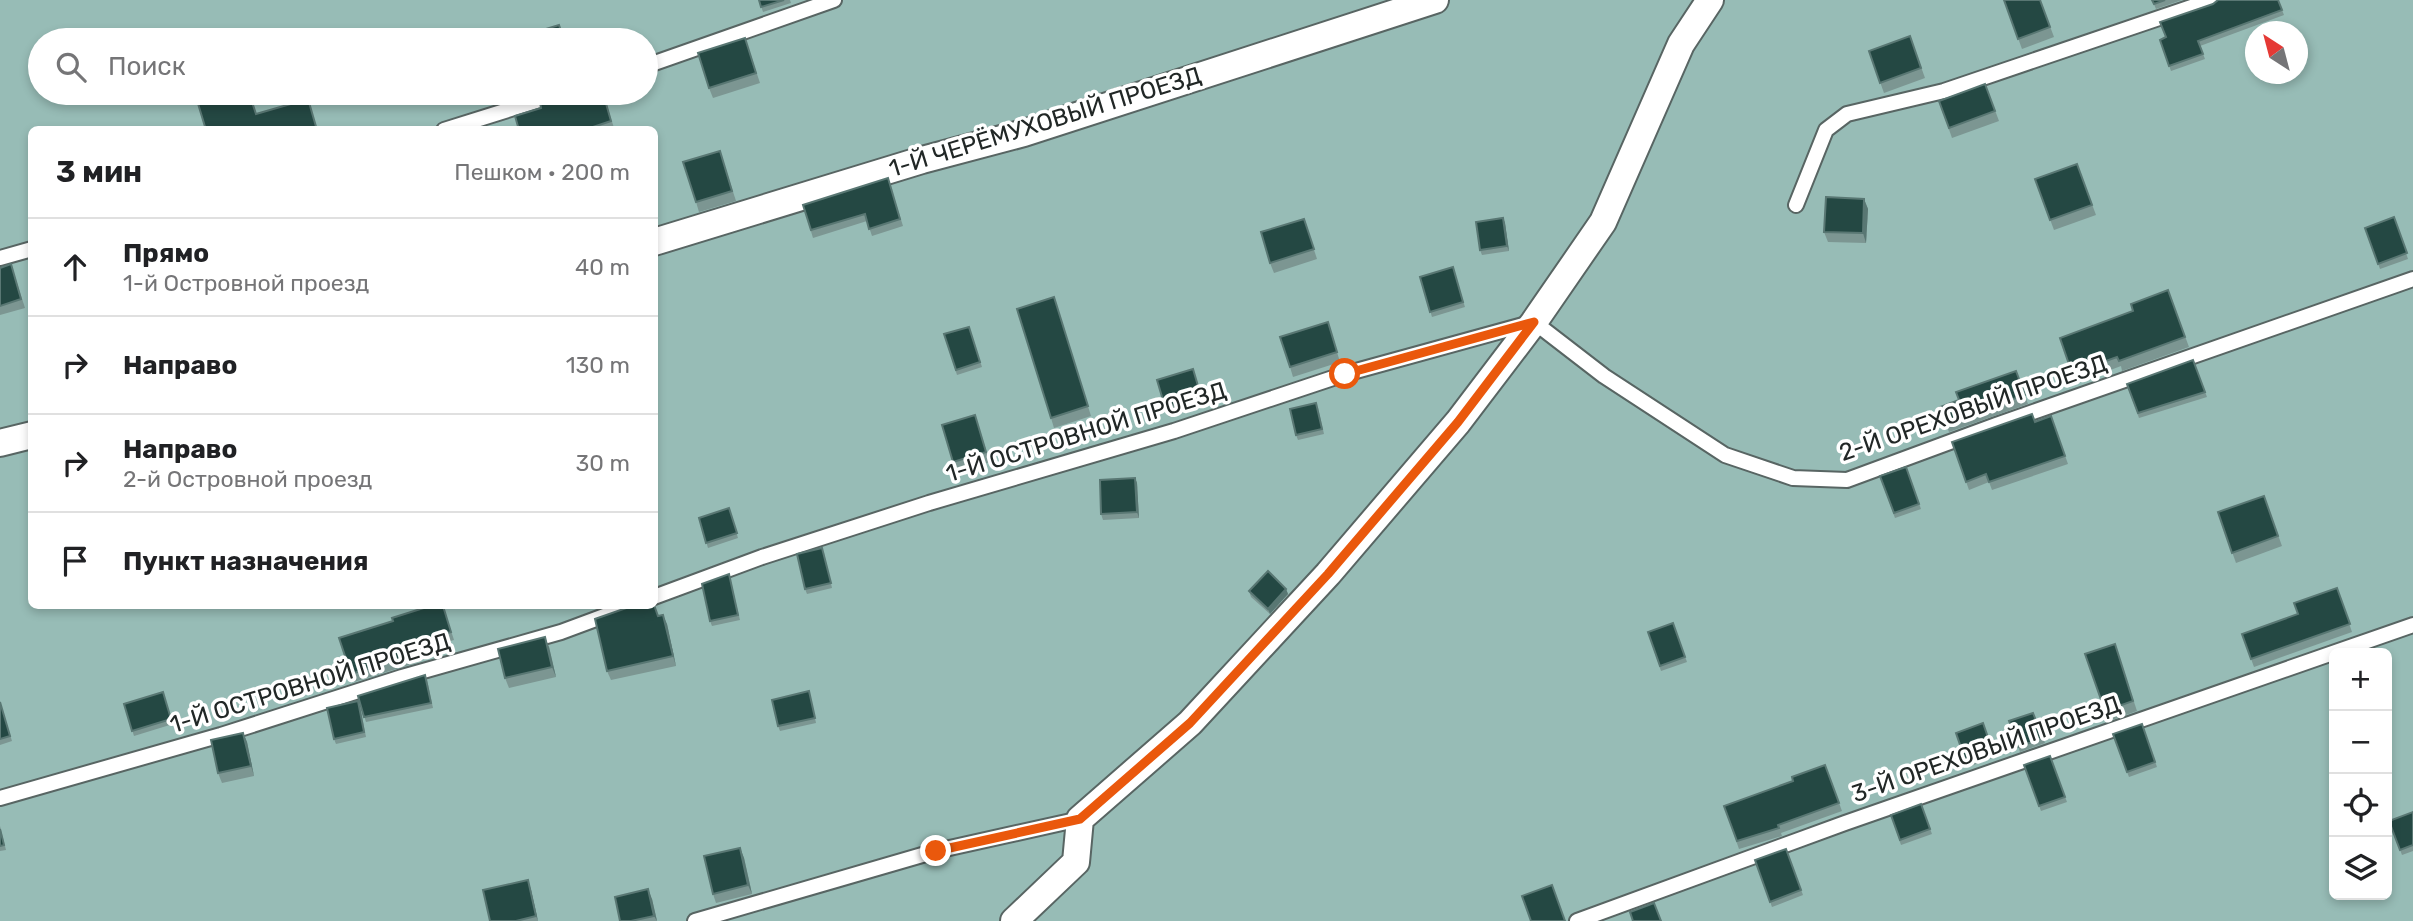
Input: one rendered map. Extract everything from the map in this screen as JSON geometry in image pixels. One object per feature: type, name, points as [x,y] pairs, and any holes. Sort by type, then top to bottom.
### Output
[{"type":"street","name":"1-Й ЧЕРЁМУХОВЫЙ ПРОЕЗД","points":[[658,241],[922,160],[1024,133],[1435,0]]},
{"type":"street","points":[[1014,921],[1076,862],[1080,819],[1190,723],[1319,584],[1458,422],[1534,322],[1603,222],[1681,44],[1710,0]]},
{"type":"street","points":[[0,443],[28,436]]},
{"type":"lane","points":[[658,62],[835,0]]},
{"type":"lane","points":[[1796,205],[1826,130],[1847,114],[1944,91],[2211,0]]},
{"type":"lane","points":[[457,126],[524,105]]},
{"type":"lane","points":[[0,258],[28,250]]},
{"type":"lane","name":"2-Й ОРЕХОВЫЙ ПРОЕЗД","points":[[1534,322],[1604,376],[1725,455],[1793,478],[1847,480],[2413,279]]},
{"type":"lane","name":"1-Й ОСТРОВНОЙ ПРОЕЗД","points":[[658,596],[762,557],[929,503],[1174,431],[1345,374],[1534,322]]},
{"type":"lane","name":"1-Й ОСТРОВНОЙ ПРОЕЗД","points":[[0,798],[561,632],[623,609]]},
{"type":"lane","name":"3-Й ОРЕХОВЫЙ ПРОЕЗД","points":[[1577,921],[1845,823],[2413,625]]},
{"type":"lane","points":[[695,921],[936,851],[1080,819]]},
{"type":"green space","points":[[0,0],[2413,0],[2413,921],[0,921]]},
{"type":"building","points":[[759,0],[784,0],[761,7]]},
{"type":"building","points":[[2004,0],[2040,0],[2050,27],[2018,39]]},
{"type":"building","points":[[2218,0],[2278,0],[2282,10],[2245,21],[2245,24],[2198,41],[2203,54],[2169,66],[2160,40],[2166,37],[2160,22]]},
{"type":"building","points":[[1910,36],[1921,68],[1880,83],[1869,51]]},
{"type":"building","points":[[745,38],[756,73],[709,88],[698,53]]},
{"type":"building","points":[[1985,84],[1995,111],[1949,128],[1939,101]]},
{"type":"building","points":[[198,105],[253,105],[256,114],[287,105],[310,105],[316,126],[205,126]]},
{"type":"building","points":[[540,105],[606,105],[611,121],[596,126],[518,126],[515,116],[541,108]]},
{"type":"building","points":[[720,151],[732,191],[696,202],[683,162]]},
{"type":"building","points":[[2077,164],[2092,205],[2050,220],[2035,179]]},
{"type":"building","points":[[888,178],[900,219],[869,229],[865,214],[811,230],[803,205]]},
{"type":"building","points":[[1826,197],[1864,199],[1863,233],[1824,232]]},
{"type":"building","points":[[2394,217],[2407,253],[2378,264],[2365,228]]},
{"type":"building","points":[[1503,218],[1507,246],[1480,250],[1476,222]]},
{"type":"building","points":[[1304,219],[1314,249],[1270,263],[1261,232]]},
{"type":"building","points":[[11,264],[21,299],[0,306],[0,268]]},
{"type":"building","points":[[1453,267],[1463,302],[1430,312],[1420,277]]},
{"type":"building","points":[[2168,290],[2185,337],[2119,361],[2117,357],[2072,373],[2060,338],[2133,311],[2131,304]]},
{"type":"building","points":[[1054,297],[1088,406],[1051,418],[1017,309]]},
{"type":"building","points":[[1328,322],[1337,352],[1290,367],[1280,337]]},
{"type":"building","points":[[969,327],[980,362],[956,370],[944,334]]},
{"type":"building","points":[[2193,360],[2205,392],[2138,413],[2127,384]]},
{"type":"building","points":[[1193,369],[1201,396],[1165,407],[1157,380]]},
{"type":"building","points":[[2016,371],[2025,395],[1945,423],[1940,407],[1959,400],[1956,392]]},
{"type":"building","points":[[1316,403],[1322,429],[1296,435],[1290,409]]},
{"type":"building","points":[[2032,414],[2035,422],[2051,416],[2065,456],[1989,482],[1986,474],[1966,482],[1952,442]]},
{"type":"building","points":[[975,415],[986,452],[953,462],[942,425]]},
{"type":"building","points":[[1906,467],[1919,504],[1894,513],[1880,476]]},
{"type":"building","points":[[1135,478],[1137,512],[1101,514],[1100,480]]},
{"type":"building","points":[[2264,496],[2278,536],[2232,553],[2218,512]]},
{"type":"building","points":[[729,508],[737,533],[706,543],[699,518]]},
{"type":"building","points":[[822,548],[831,583],[805,589],[797,554]]},
{"type":"building","points":[[1268,571],[1286,589],[1268,609],[1249,591]]},
{"type":"building","points":[[729,574],[738,615],[710,621],[702,584]]},
{"type":"building","points":[[2337,588],[2350,624],[2251,659],[2242,634],[2298,614],[2294,603]]},
{"type":"building","points":[[420,609],[444,609],[451,632],[417,642],[419,653],[351,674],[339,638],[393,621],[392,618]]},
{"type":"building","points":[[623,609],[655,609],[658,616],[663,615],[673,656],[607,671],[595,619]]},
{"type":"building","points":[[1673,623],[1685,657],[1660,666],[1648,632]]},
{"type":"building","points":[[545,637],[552,667],[505,678],[498,649]]},
{"type":"building","points":[[2115,644],[2133,701],[2105,711],[2085,654]]},
{"type":"building","points":[[425,675],[431,703],[364,717],[358,696]]},
{"type":"building","points":[[809,691],[815,718],[778,726],[772,700]]},
{"type":"building","points":[[163,692],[171,719],[132,731],[124,704]]},
{"type":"building","points":[[358,701],[364,732],[334,739],[327,708]]},
{"type":"building","points":[[0,702],[10,736],[0,739]]},
{"type":"building","points":[[2033,713],[2043,738],[2018,747],[2009,721]]},
{"type":"building","points":[[1983,723],[1993,752],[1966,762],[1956,733]]},
{"type":"building","points":[[2142,724],[2155,762],[2127,772],[2113,734]]},
{"type":"building","points":[[243,733],[251,766],[218,773],[211,740]]},
{"type":"building","points":[[2050,756],[2065,797],[2039,806],[2024,765]]},
{"type":"building","points":[[1825,765],[1839,803],[1778,825],[1779,828],[1737,841],[1724,806],[1793,781],[1792,777]]},
{"type":"building","points":[[1921,804],[1930,829],[1900,840],[1891,815]]},
{"type":"building","points":[[2413,812],[2413,845],[2400,850],[2392,829],[2392,820]]},
{"type":"building","points":[[0,829],[4,845],[0,846]]},
{"type":"building","points":[[740,848],[748,885],[713,894],[704,856]]},
{"type":"building","points":[[1786,849],[1801,890],[1770,902],[1755,860]]},
{"type":"building","points":[[528,880],[536,916],[516,921],[490,921],[483,890]]},
{"type":"building","points":[[1552,885],[1565,921],[1531,921],[1522,896]]},
{"type":"building","points":[[648,889],[654,916],[620,921],[615,897]]},
{"type":"building","points":[[1654,903],[1661,921],[1633,921],[1630,912]]},
{"type":"route","points":[[936,851],[1080,819],[1190,723],[1328,574],[1458,422],[1534,322],[1345,374]]}]
